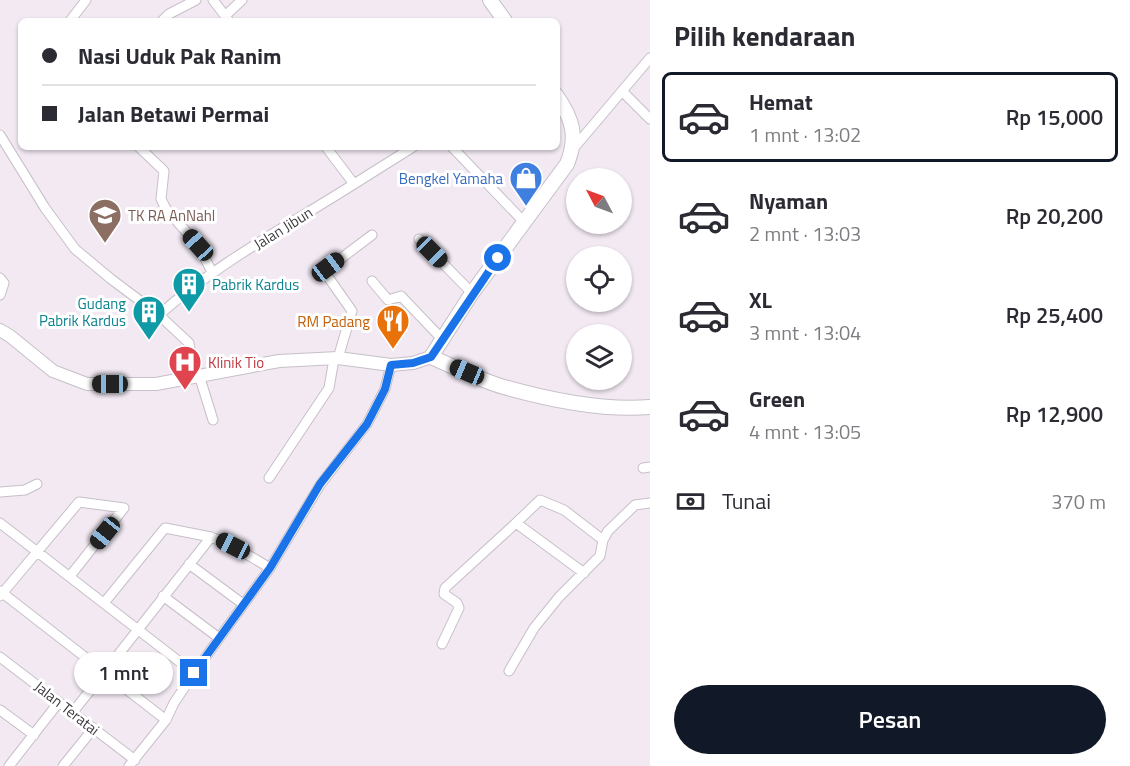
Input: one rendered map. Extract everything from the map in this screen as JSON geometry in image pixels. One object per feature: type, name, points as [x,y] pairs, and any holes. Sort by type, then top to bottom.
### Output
[{"type":"main road","points":[[490,0],[503,18]]},
{"type":"main road","points":[[560,101],[574,131],[573,149],[559,175],[472,293],[431,357],[502,386],[551,399],[599,405],[650,407]]},
{"type":"street","points":[[72,18],[86,0]]},
{"type":"street","points":[[165,18],[196,0]]},
{"type":"street","points":[[213,0],[225,17],[242,0]]},
{"type":"street","points":[[573,149],[650,58]]},
{"type":"street","points":[[622,91],[650,119]]},
{"type":"street","points":[[0,135],[45,208],[75,249],[159,315],[189,343],[197,376],[213,420]]},
{"type":"street","points":[[143,150],[164,171],[161,199],[166,209],[198,245],[212,272]]},
{"type":"street","points":[[328,150],[354,184]]},
{"type":"street","name":"Jalan Jibun","points":[[159,315],[176,298],[212,272],[408,150]]},
{"type":"street","points":[[455,150],[524,222]]},
{"type":"street","points":[[269,478],[330,388],[336,359],[352,311],[326,274],[327,269],[372,235]]},
{"type":"street","points":[[418,239],[472,293]]},
{"type":"street","points":[[0,278],[4,283],[0,296]]},
{"type":"street","points":[[372,281],[388,300],[401,296],[442,339]]},
{"type":"street","points":[[0,330],[53,371],[87,384],[156,384],[279,361],[336,359],[391,365],[413,363],[431,357]]},
{"type":"street","points":[[132,763],[166,720],[174,703],[194,673],[270,568],[320,484],[367,424],[385,389],[391,365]]},
{"type":"street","points":[[0,492],[25,490],[37,484]]},
{"type":"street","points":[[442,644],[459,608],[457,603],[444,594],[445,588],[540,500],[564,510],[603,540]]},
{"type":"street","points":[[70,576],[124,508],[79,502],[1,593],[166,720]]},
{"type":"street","points":[[509,671],[534,628],[559,597],[600,556],[603,540],[608,531],[635,505],[650,503]]},
{"type":"street","points":[[0,523],[194,673]]},
{"type":"street","points":[[516,523],[584,573]]},
{"type":"street","points":[[104,603],[165,528],[211,537],[233,546],[270,568]]},
{"type":"street","points":[[73,712],[211,537]]},
{"type":"street","points":[[189,564],[243,603]]},
{"type":"street","points":[[163,596],[219,638]]},
{"type":"street","name":"Jalan Teratai","points":[[0,657],[73,712],[132,763]]},
{"type":"street","points":[[9,766],[59,702]]},
{"type":"street","points":[[0,710],[34,735]]},
{"type":"street","points":[[63,766],[93,729]]},
{"type":"street","points":[[0,763],[4,766]]},
{"type":"place","name":"Bengkel Yamaha","points":[[526,207]]},
{"type":"place","name":"TK RA AnNahl","points":[[105,244]]},
{"type":"place","name":"Pabrik Kardus","points":[[189,313]]},
{"type":"place","name":"Gudang Pabrik Kardus","points":[[149,341]]},
{"type":"place","name":"RM Padang","points":[[393,350]]},
{"type":"place","name":"Klinik Tio","points":[[185,391]]},
{"type":"route","points":[[194,673],[270,568],[320,484],[367,424],[385,389],[391,365],[413,363],[431,357],[472,293],[498,258]]}]
